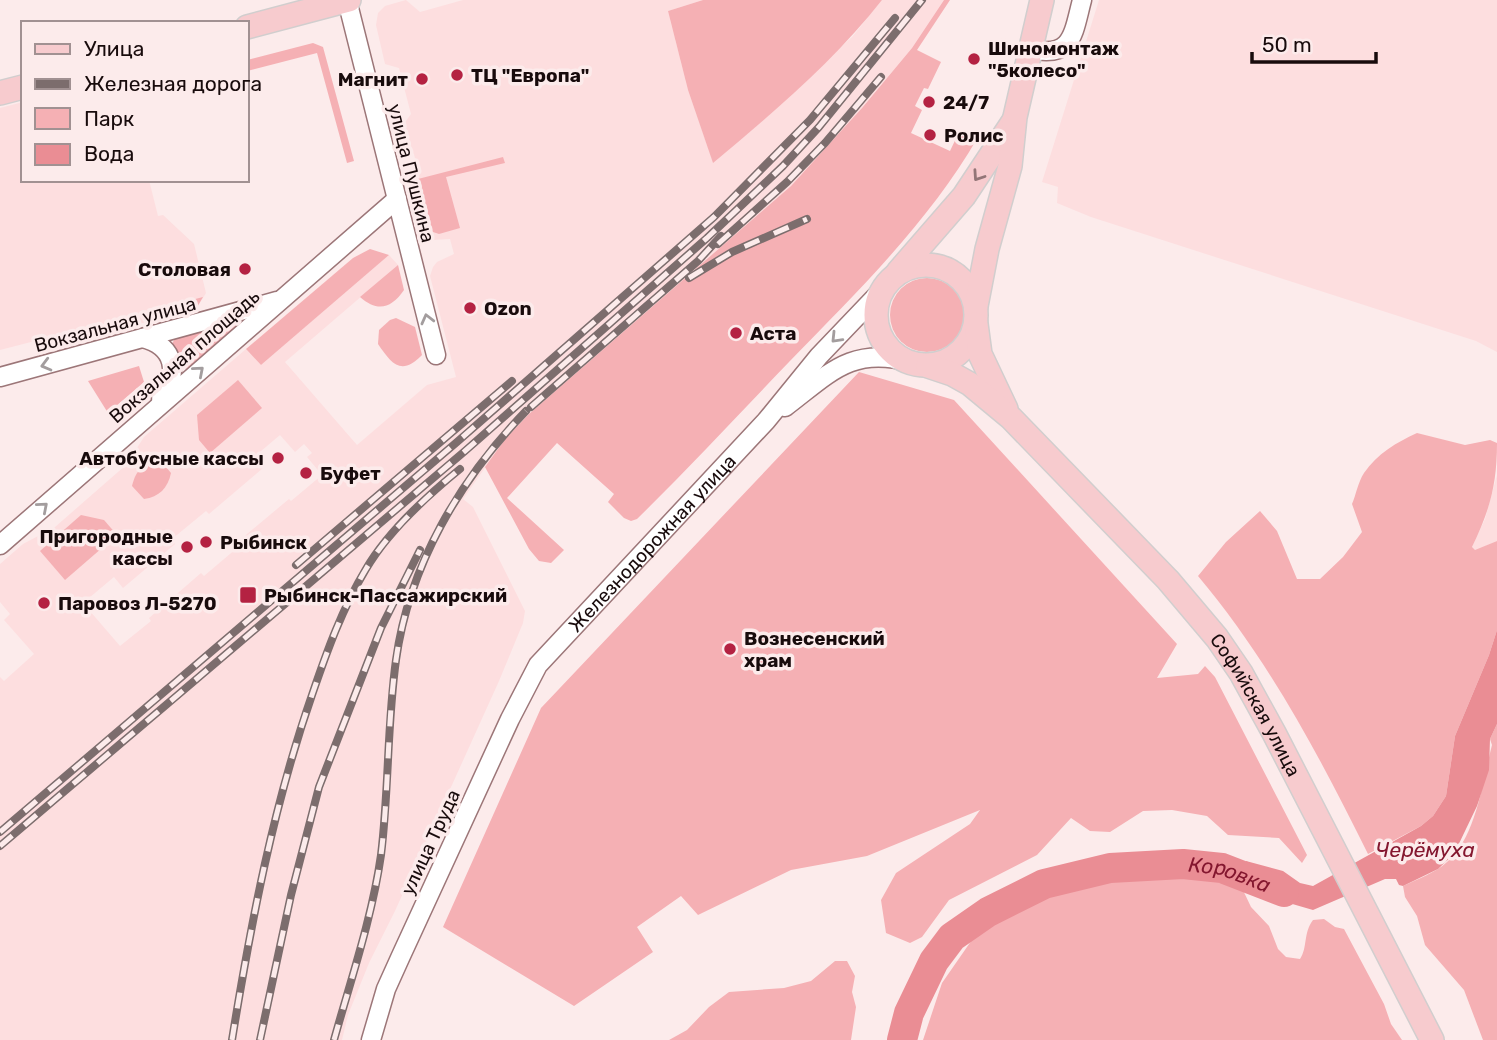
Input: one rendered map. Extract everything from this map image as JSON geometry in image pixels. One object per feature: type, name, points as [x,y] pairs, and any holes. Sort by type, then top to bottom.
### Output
[{"type":"main road","points":[[248,27],[347,0]]},
{"type":"main road","name":"Железнодорожная улица","points":[[976,315],[987,249],[1010,166],[1015,119],[1042,0]]},
{"type":"main road","points":[[0,93],[21,88]]},
{"type":"main road","name":"Железнодорожная улица","points":[[889,282],[964,196],[1015,119]]},
{"type":"main road","points":[[921,265],[947,269],[964,281],[971,293],[976,315],[970,340],[959,353],[944,362],[919,364],[890,350],[878,331],[876,310],[889,282],[907,268],[921,265]]},
{"type":"main road","name":"Софийская улица","points":[[976,315],[981,354],[1011,418]]},
{"type":"main road","name":"Софийская улица","points":[[919,364],[952,374],[970,384],[1011,418],[1168,580],[1217,638],[1252,692],[1432,1040]]},
{"type":"street","name":"улица Пушкина","points":[[347,0],[436,355]]},
{"type":"street","points":[[1030,49],[1054,52],[1066,45],[1082,0]]},
{"type":"street","name":"Вокзальная площадь","points":[[0,545],[397,199]]},
{"type":"street","name":"Железнодорожная улица","points":[[538,665],[766,421],[819,356],[889,282]]},
{"type":"street","name":"Вокзальная улица","points":[[0,377],[282,300]]},
{"type":"street","points":[[143,338],[157,342],[167,352],[172,371],[170,386],[147,415]]},
{"type":"street","name":"Железнодорожная улица","points":[[766,421],[829,374],[859,358],[884,356],[919,364]]},
{"type":"street","name":"улица Труда","points":[[371,1040],[386,989],[510,719],[538,665]]},
{"type":"shaded area","points":[[406,0],[420,12],[463,0],[703,0],[668,11],[688,90],[713,162],[852,37],[882,0],[944,0],[912,48],[829,147],[791,186],[706,262],[529,414],[506,438],[463,499],[473,507],[525,611],[523,623],[395,911],[369,963],[348,1015],[342,1040],[0,1040],[0,677],[4,681],[34,654],[4,620],[10,614],[0,602],[0,564],[23,544],[55,527],[126,465],[144,437],[246,349],[261,365],[389,255],[398,265],[285,362],[357,445],[427,385],[456,377],[430,276],[437,262],[454,254],[450,239],[432,240],[423,227],[409,174],[410,168],[416,163],[414,154],[405,149],[401,138],[403,125],[411,114],[399,68],[385,64],[376,25],[378,13],[385,6]],"holes":[[[280,435],[295,452],[304,444],[312,453],[307,457],[322,475],[235,544],[237,548],[204,576],[201,573],[149,618],[151,621],[120,646],[83,603],[114,577],[123,588],[175,544],[172,539],[206,511],[209,514],[263,468],[254,457]]]},
{"type":"shaded area","points":[[1099,0],[1497,0],[1497,352],[1476,341],[1091,217],[1057,203],[1058,187],[1042,182]]},
{"type":"shaded area","points":[[21,103],[21,182],[150,182],[158,216],[163,215],[194,244],[206,293],[196,309],[124,328],[85,328],[0,350],[0,108]]},
{"type":"shaded area","points":[[1497,475],[1497,541],[1474,551],[1472,547],[1485,519]]},
{"type":"green space","points":[[703,0],[882,0],[823,65],[713,163],[688,90],[668,11]]},
{"type":"green space","points":[[944,0],[950,0],[917,50],[941,62],[928,89],[924,88],[915,106],[922,110],[911,133],[950,151],[960,130],[978,137],[959,168],[891,255],[637,519],[631,521],[624,518],[608,502],[614,494],[557,443],[507,498],[564,550],[551,563],[539,561],[529,549],[485,467],[506,438],[529,414],[791,186],[912,48]]},
{"type":"green space","points":[[313,43],[323,47],[354,161],[347,163],[317,53],[248,71],[248,60]]},
{"type":"green space","points":[[503,157],[505,163],[446,177],[460,228],[439,234],[433,232],[418,179]]},
{"type":"green space","points":[[370,249],[389,255],[261,365],[246,349],[353,258]]},
{"type":"green space","points":[[398,265],[404,290],[394,301],[389,305],[378,306],[360,297]]},
{"type":"green space","points":[[927,278],[941,281],[953,289],[961,301],[964,315],[961,329],[953,341],[941,349],[927,352],[913,349],[901,341],[893,329],[890,315],[893,301],[901,289],[913,281]]},
{"type":"green space","points":[[203,297],[196,309],[144,322],[150,311]]},
{"type":"green space","points":[[261,312],[191,369],[183,368],[177,362],[171,346],[176,336]]},
{"type":"green space","points":[[396,318],[415,327],[422,355],[408,365],[392,362],[378,344],[379,330]]},
{"type":"green space","points":[[139,366],[144,382],[108,413],[88,381]]},
{"type":"green space","points":[[859,372],[954,400],[1177,644],[1157,678],[1198,674],[1205,666],[1215,677],[1307,855],[1302,863],[1279,838],[1228,835],[1207,816],[1172,810],[1143,811],[1110,832],[1090,831],[1071,818],[1037,855],[949,900],[922,937],[910,943],[886,933],[881,900],[896,873],[970,824],[980,810],[867,856],[791,870],[698,915],[681,896],[637,927],[653,952],[574,1006],[443,927],[541,708]]},
{"type":"green space","points":[[238,380],[262,408],[210,453],[199,440],[197,415]]},
{"type":"green space","points":[[1417,433],[1465,445],[1490,440],[1497,443],[1496,471],[1491,496],[1484,521],[1472,547],[1475,550],[1497,541],[1497,630],[1455,736],[1446,796],[1433,816],[1421,826],[1368,854],[1331,781],[1270,675],[1198,576],[1226,542],[1260,511],[1277,531],[1297,579],[1320,579],[1343,557],[1362,532],[1352,504],[1364,473],[1388,449]]},
{"type":"green space","points":[[161,461],[171,473],[168,483],[158,494],[144,499],[132,486],[136,475],[145,465]]},
{"type":"green space","points":[[81,515],[104,520],[117,535],[65,580],[40,551]]},
{"type":"green space","points":[[1497,724],[1497,1040],[1483,1040],[1464,990],[1425,945],[1417,916],[1405,897],[1403,886],[1442,866],[1457,852],[1465,839],[1477,808],[1492,745],[1490,739]]},
{"type":"green space","points":[[1204,873],[1241,886],[1251,907],[1269,926],[1278,949],[1286,957],[1300,959],[1313,920],[1324,919],[1335,927],[1344,929],[1384,1004],[1391,1024],[1402,1040],[923,1040],[942,983],[976,934],[1034,899],[1079,884],[1127,874]]},
{"type":"green space","points":[[835,961],[847,961],[855,976],[852,992],[856,1007],[851,1040],[669,1040],[687,1030],[709,1007],[729,992],[784,988],[811,981]]},
{"type":"water","name":"Черёмуха","points":[[1497,630],[1497,724],[1490,739],[1489,770],[1477,806],[1454,854],[1438,869],[1403,886],[1399,885],[1396,879],[1385,879],[1313,910],[1247,891],[1246,861],[1283,871],[1300,883],[1313,886],[1421,826],[1433,816],[1446,796],[1455,736]]},
{"type":"waterway","name":"Коровка","points":[[902,1040],[909,1013],[934,961],[952,937],[988,912],[1044,884],[1110,868],[1183,864],[1222,868],[1284,892]]},
{"type":"railway","points":[[0,846],[465,451],[707,238],[783,166],[819,127],[922,0]]},
{"type":"railway","points":[[0,832],[457,442],[714,217],[810,120],[895,18]]},
{"type":"railway","points":[[718,244],[787,182],[825,143],[881,77]]},
{"type":"railway","points":[[689,278],[732,252],[807,219]]},
{"type":"railway","points":[[531,407],[698,261],[721,236]]},
{"type":"railway","points":[[296,565],[512,381]]},
{"type":"railway","points":[[334,1040],[361,948],[377,879],[384,831],[396,660],[413,591],[425,557],[459,495],[502,437],[526,411]]},
{"type":"railway","points":[[232,1040],[255,909],[275,823],[298,737],[336,630],[357,584],[385,542],[422,503],[460,469]]},
{"type":"railway","points":[[260,1040],[291,895],[319,787],[381,628],[420,550]]},
{"type":"place","name":"Шиномонтаж \"5колесо\"","points":[[974,59]]},
{"type":"place","name":"ТЦ \"Европа\"","points":[[457,75]]},
{"type":"place","name":"Магнит","points":[[422,79]]},
{"type":"place","name":"24/7","points":[[929,102]]},
{"type":"place","name":"Ролис","points":[[930,135]]},
{"type":"place","name":"Столовая","points":[[245,269]]},
{"type":"place","name":"Ozon","points":[[470,308]]},
{"type":"place","name":"Аста","points":[[736,333]]},
{"type":"place","name":"Автобусные кассы","points":[[278,458]]},
{"type":"place","name":"Буфет","points":[[306,473]]},
{"type":"place","name":"Рыбинск","points":[[206,542]]},
{"type":"place","name":"Пригородные кассы","points":[[187,547]]},
{"type":"place","name":"Рыбинск-Пассажирский","points":[[248,595]]},
{"type":"place","name":"Паровоз Л-5270","points":[[44,603]]},
{"type":"place","name":"Вознесенский храм","points":[[730,649]]}]
